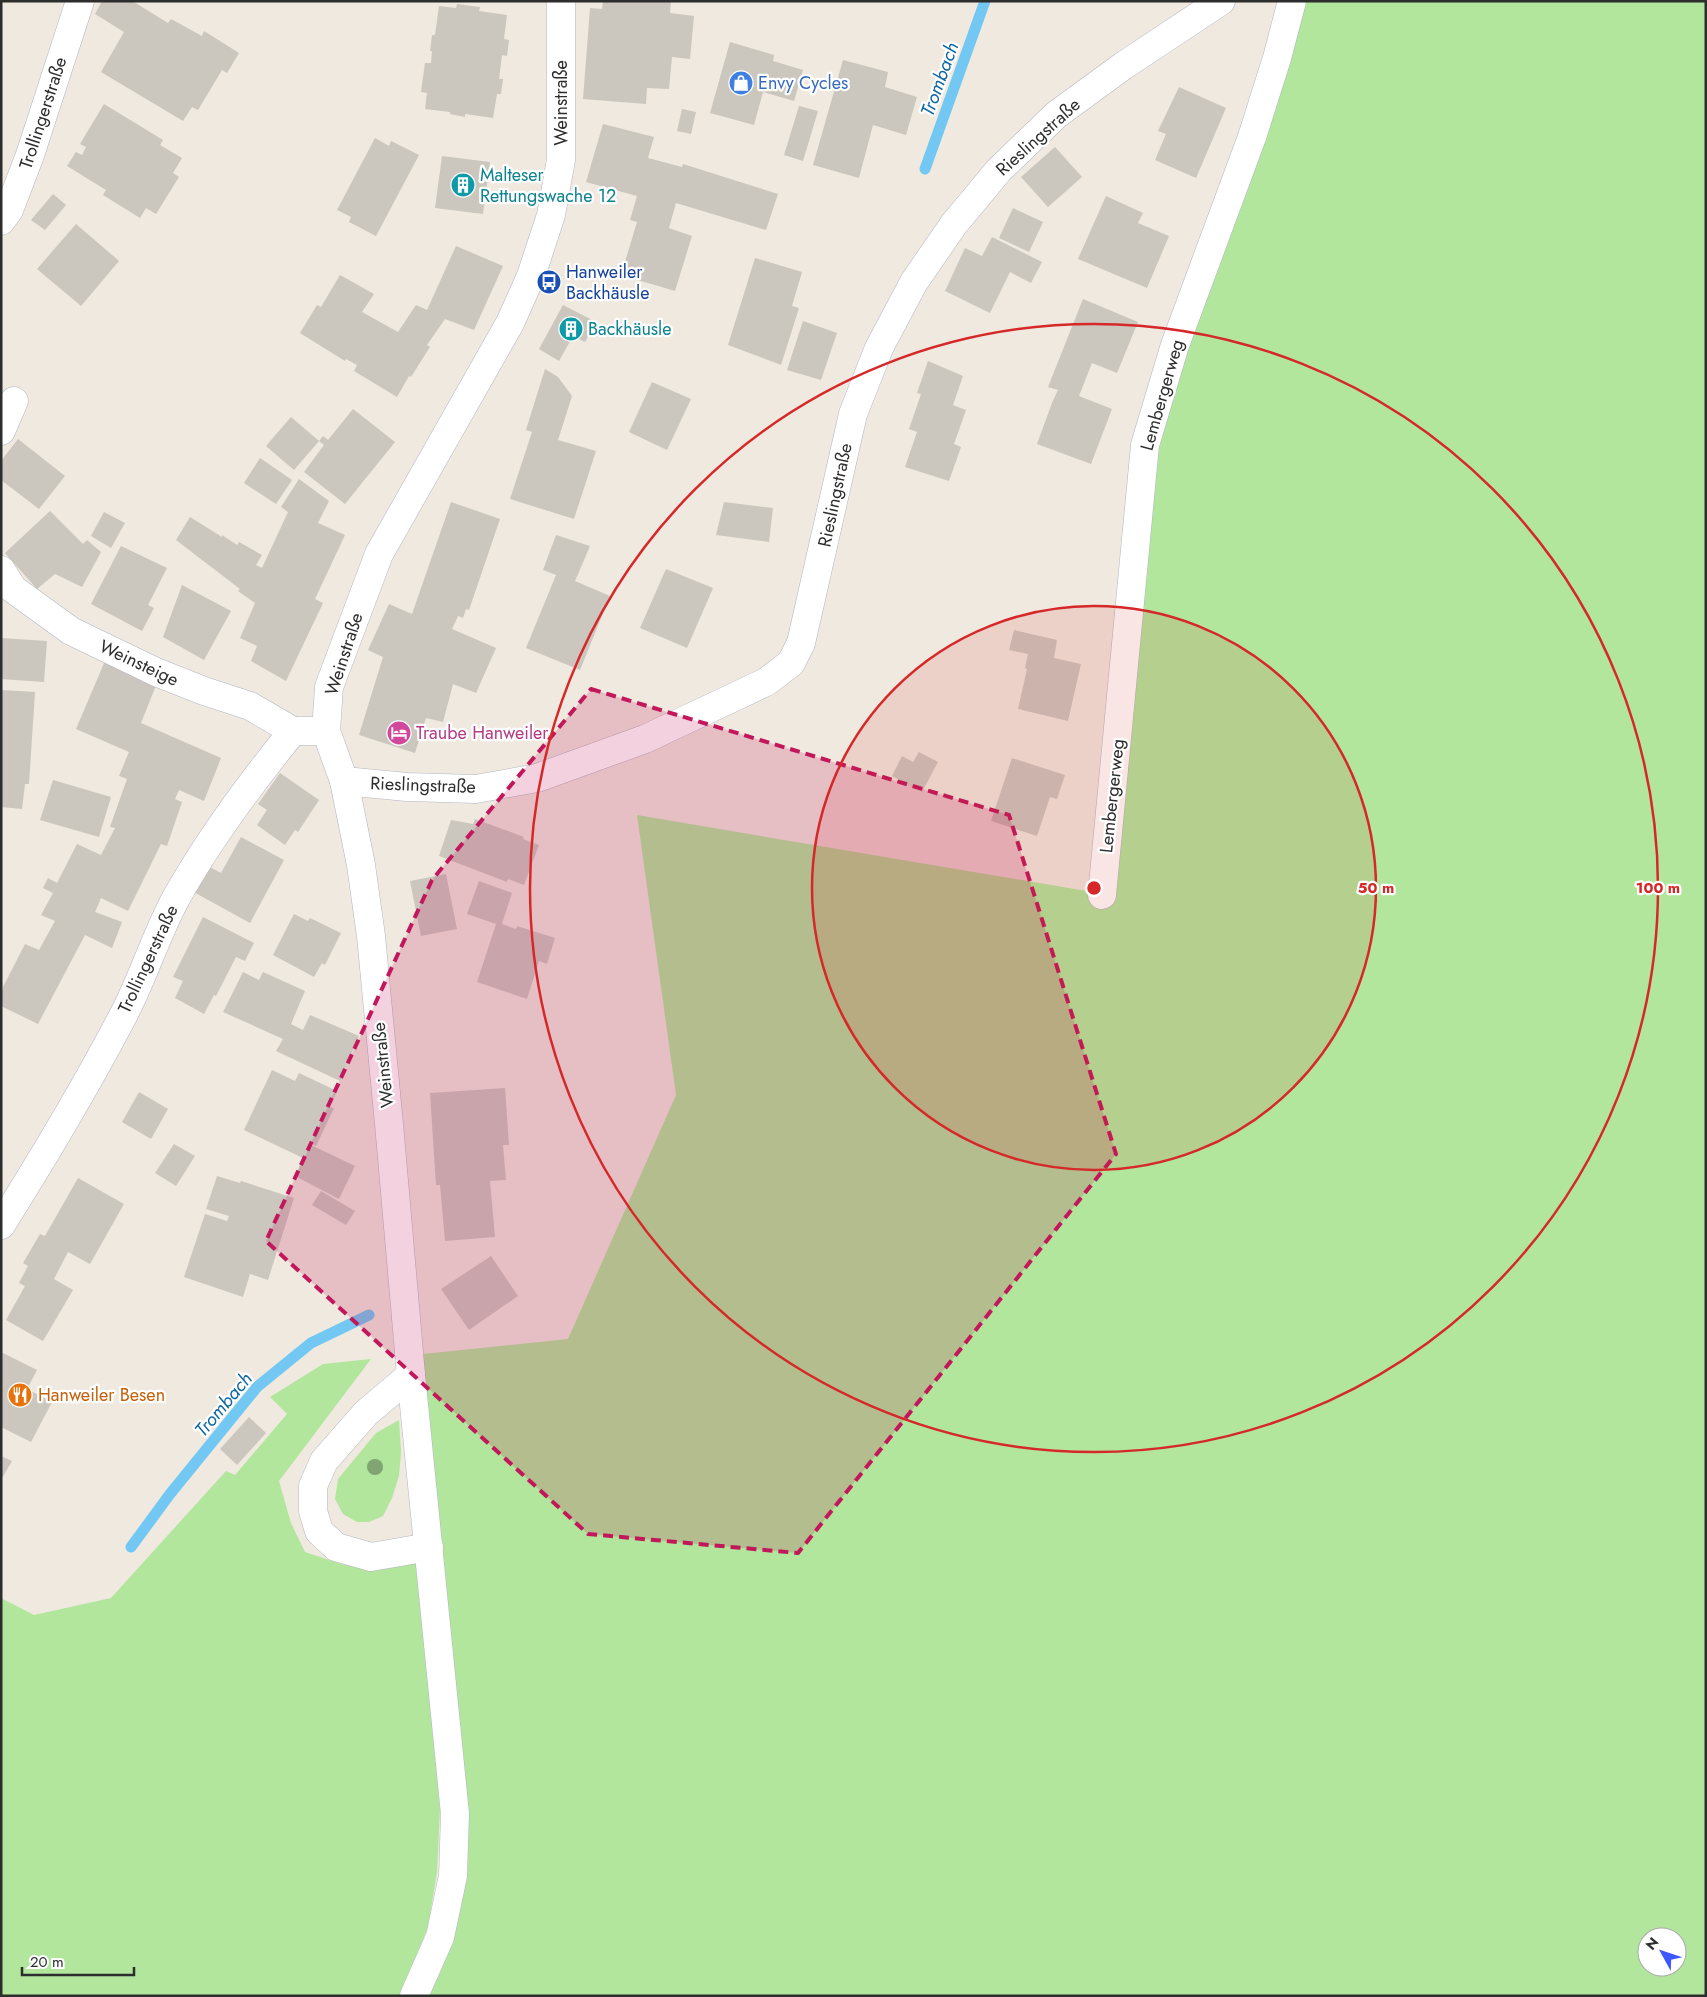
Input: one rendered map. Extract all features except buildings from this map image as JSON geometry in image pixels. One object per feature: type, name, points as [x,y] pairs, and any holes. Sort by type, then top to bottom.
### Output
[{"type":"street","name":"Trollingerstraße","points":[[1,222],[9,210],[30,156],[80,1]]},
{"type":"street","name":"Weinstraße","points":[[414,1996],[440,1936],[453,1876],[455,1814],[370,936],[361,865],[344,781],[326,731],[329,687],[379,554],[510,323],[534,267],[551,215],[561,160],[561,1]]},
{"type":"street","name":"Rieslingstraße","points":[[344,781],[407,787],[476,788],[538,778],[645,739],[766,682],[792,663],[801,643],[853,414],[879,348],[914,282],[954,224],[999,170],[1056,115],[1123,66],[1221,1]]},
{"type":"street","name":"Lembergerweg","points":[[1102,895],[1145,445],[1175,345],[1252,137],[1277,58],[1292,1]]},
{"type":"street","points":[[1,431],[14,401]]},
{"type":"street","name":"Weinsteige","points":[[1,570],[13,588],[71,631],[156,672],[204,691],[250,706],[293,731]]},
{"type":"street","name":"Trollingerstraße","points":[[1,1225],[86,1085],[126,1010],[175,900],[204,851],[246,790],[293,731]]},
{"type":"street","points":[[293,731],[326,731]]},
{"type":"street","points":[[411,1375],[366,1413],[324,1461],[313,1486],[313,1511],[319,1531],[336,1547],[371,1557],[429,1547]]},
{"type":"highlighted area","points":[[591,689],[1009,815],[1116,1154],[798,1553],[588,1534],[266,1241],[432,880]]},
{"type":"green space","points":[[1301,1],[1706,1],[1706,1996],[421,1996],[450,1933],[423,1354],[568,1339],[676,1095],[637,815],[1110,895],[1153,447]]},
{"type":"green space","points":[[371,1359],[279,1481],[291,1523],[305,1552],[341,1564],[374,1571],[418,1562],[440,1810],[437,1872],[428,1927],[400,1996],[1,1996],[1,1598],[34,1615],[111,1598],[226,1471],[235,1475],[287,1414],[270,1397],[323,1364]]},
{"type":"green space","points":[[399,1420],[401,1452],[399,1476],[392,1498],[383,1516],[369,1522],[357,1522],[343,1514],[335,1499],[338,1479],[376,1433]]},
{"type":"waterway","name":"Trombach","points":[[925,169],[985,1]]},
{"type":"waterway","name":"Trombach","points":[[131,1547],[170,1494],[257,1387],[311,1343],[369,1315]]},
{"type":"place","name":"Envy Cycles","points":[[741,83]]},
{"type":"place","name":"Malteser Rettungswache 12","points":[[463,185]]},
{"type":"place","name":"Hanweiler Backhäusle","points":[[549,282]]},
{"type":"place","name":"Backhäusle","points":[[571,329]]},
{"type":"place","name":"Traube Hanweiler","points":[[399,733]]},
{"type":"place","name":"Hanweiler Besen","points":[[20,1395]]}]
